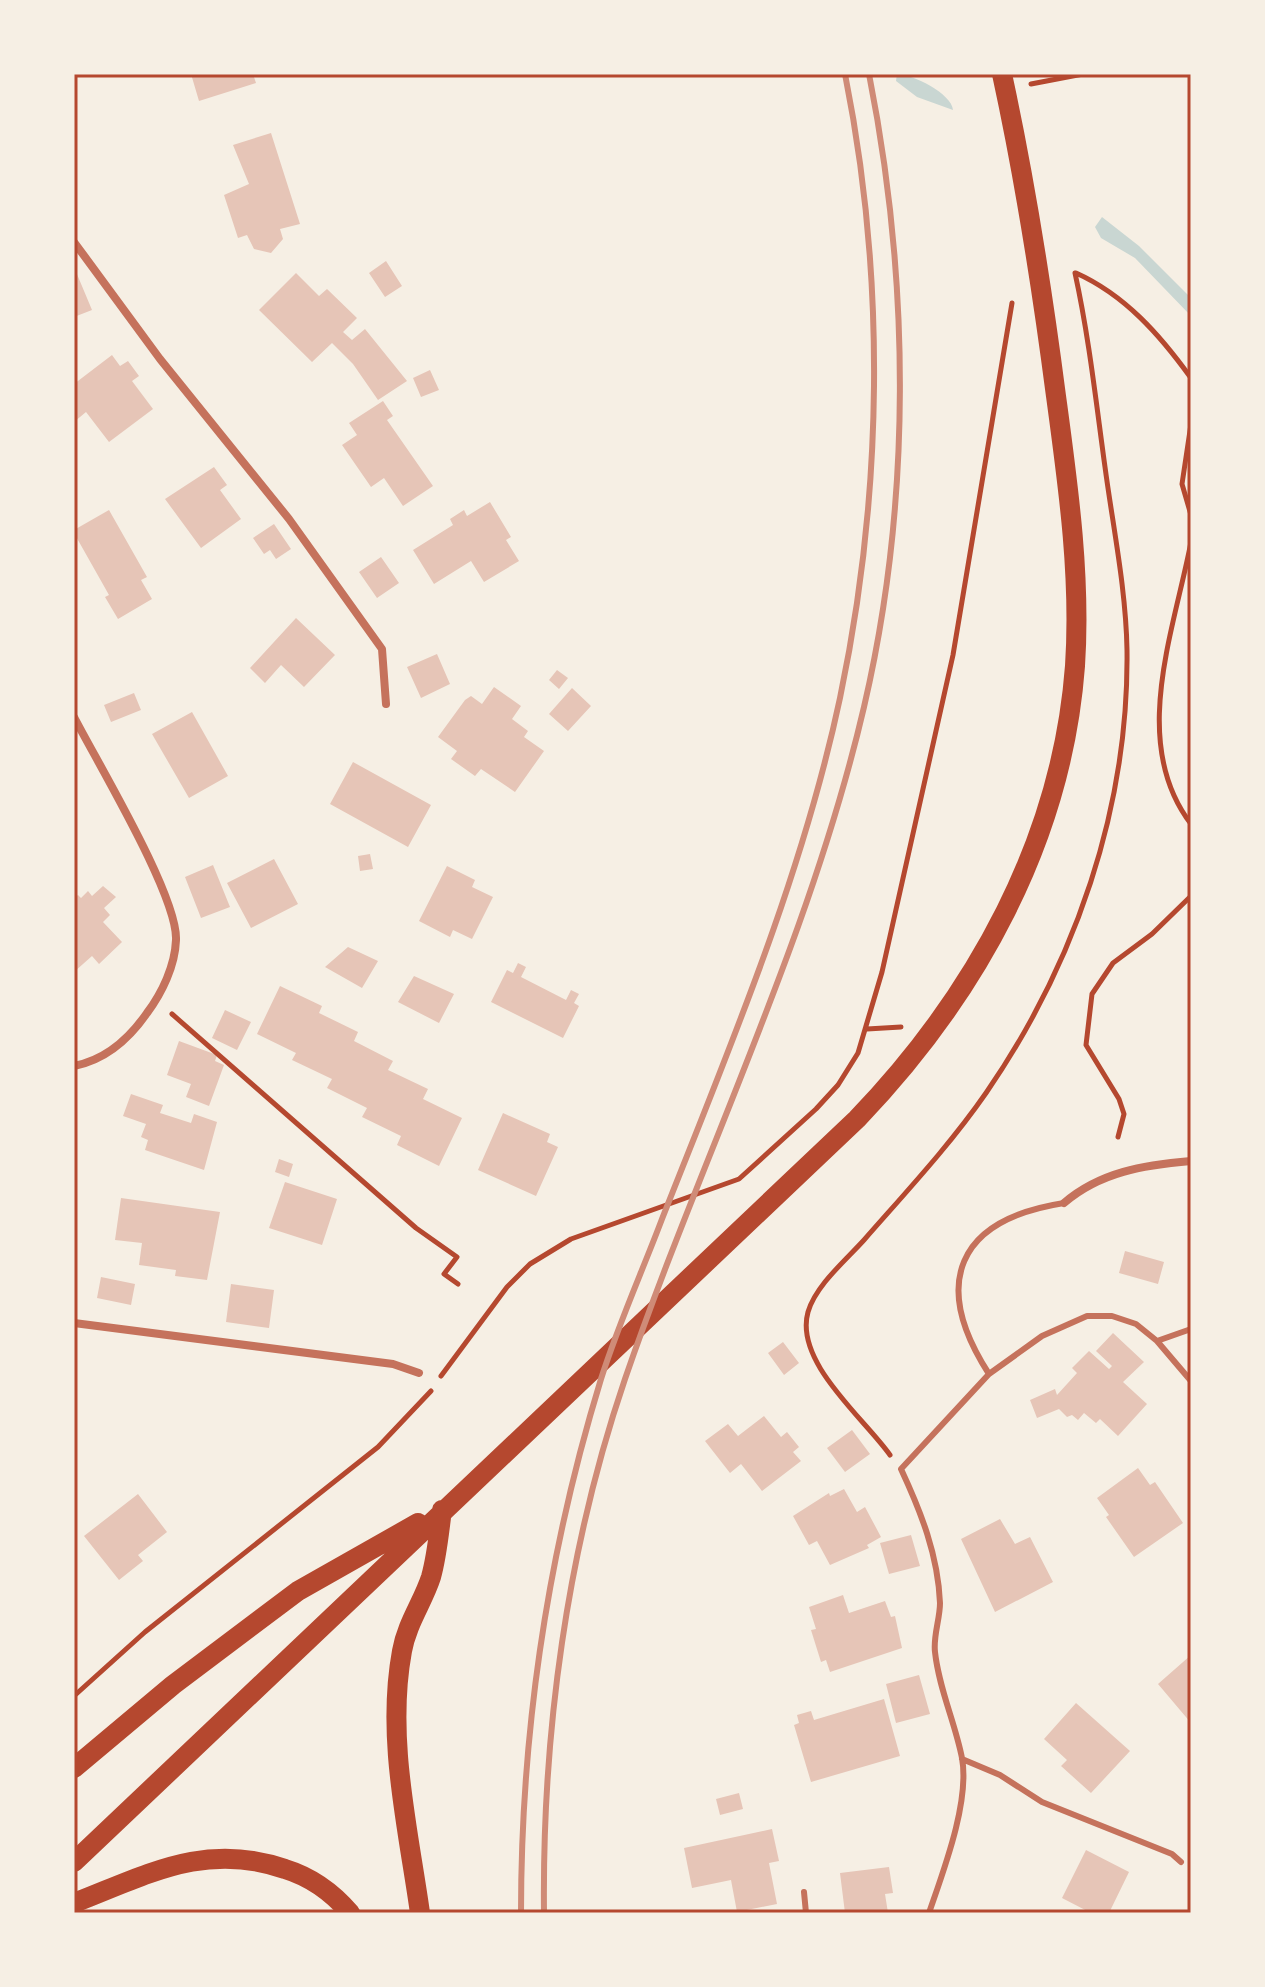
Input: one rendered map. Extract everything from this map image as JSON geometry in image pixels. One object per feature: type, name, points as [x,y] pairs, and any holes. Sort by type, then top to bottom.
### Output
[{"type":"main road","points":[[74,1862],[857,1119],[938,1025],[996,934],[1023,877],[1062,760],[1075,666],[1072,529],[1038,268],[1002,74]]},
{"type":"main road","points":[[74,1768],[173,1685],[298,1591],[442,1510]]},
{"type":"main road","points":[[420,1913],[397,1740],[398,1690],[402,1651],[412,1614],[431,1578],[442,1510]]},
{"type":"main road","points":[[74,1903],[154,1871],[218,1856],[261,1860],[301,1874],[334,1896],[350,1913]]},
{"type":"street","points":[[74,242],[160,359],[289,519],[382,649],[386,704]]},
{"type":"street","points":[[74,717],[147,856],[174,919],[176,940],[170,971],[154,1003],[134,1032],[111,1051],[74,1066]]},
{"type":"street","points":[[1064,1203],[1084,1186],[1119,1173],[1191,1161]]},
{"type":"street","points":[[74,1323],[393,1364],[419,1373]]},
{"type":"lane","points":[[989,1374],[962,1327],[956,1304],[962,1266],[986,1234],[1026,1209],[1064,1203]]},
{"type":"lane","points":[[929,1913],[957,1818],[962,1759],[937,1673],[934,1646],[940,1608],[937,1571],[917,1504],[901,1469],[989,1374],[1042,1336],[1087,1316],[1112,1316],[1124,1320],[1157,1341],[1191,1381]]},
{"type":"lane","points":[[1157,1341],[1191,1329]]},
{"type":"lane","points":[[962,1759],[1000,1775],[1042,1802],[1172,1854],[1181,1862]]},
{"type":"lane","points":[[804,1892],[806,1913]]},
{"type":"path","points":[[1031,84],[1083,74]]},
{"type":"path","points":[[1075,273],[1125,304],[1166,342],[1191,378]]},
{"type":"path","points":[[74,1696],[145,1632],[378,1447],[425,1401],[438,1379],[518,1276],[544,1254],[571,1239],[728,1185],[750,1170],[838,1085],[858,1053],[866,1029],[953,655],[1012,303]]},
{"type":"path","points":[[1191,424],[1182,484],[1191,515]]},
{"type":"path","points":[[1191,542],[1177,615],[1166,642],[1160,724],[1165,779],[1176,803],[1191,824]]},
{"type":"path","points":[[1118,1137],[1124,1114],[1119,1099],[1086,1045],[1092,994],[1113,963],[1152,934],[1191,896]]},
{"type":"path","points":[[154,1003],[185,1023],[416,1228],[457,1257],[444,1274],[458,1284]]},
{"type":"path","points":[[826,1377],[901,1469]]},
{"type":"shaded area","points":[[897,74],[931,86],[946,98],[953,110],[917,97],[896,81]]},
{"type":"shaded area","points":[[1102,217],[1139,246],[1191,298],[1191,316],[1135,258],[1101,238],[1095,227]]},
{"type":"building","points":[[191,74],[253,74],[256,83],[199,101]]},
{"type":"building","points":[[271,133],[300,224],[280,229],[283,239],[271,253],[254,249],[247,235],[238,238],[224,195],[249,184],[233,145]]},
{"type":"building","points":[[386,261],[402,286],[385,297],[369,273]]},
{"type":"building","points":[[74,267],[92,310],[74,317]]},
{"type":"building","points":[[296,273],[319,296],[327,289],[357,318],[343,332],[352,340],[365,329],[407,381],[378,400],[353,364],[332,343],[312,362],[259,310]]},
{"type":"building","points":[[112,355],[120,366],[128,361],[139,376],[132,381],[153,409],[109,442],[86,412],[74,422],[74,384]]},
{"type":"building","points":[[430,370],[439,390],[421,397],[413,378]]},
{"type":"building","points":[[383,401],[393,416],[387,420],[433,486],[403,506],[384,478],[371,487],[342,445],[357,435],[349,423]]},
{"type":"building","points":[[214,467],[227,485],[220,490],[241,519],[201,548],[165,499]]},
{"type":"building","points":[[490,502],[511,537],[506,540],[519,561],[484,582],[471,561],[434,584],[413,550],[453,525],[450,519],[464,510],[467,516]]},
{"type":"building","points":[[109,510],[147,577],[141,580],[152,599],[118,619],[105,597],[109,595],[74,533],[74,530]]},
{"type":"building","points":[[274,524],[291,549],[276,559],[270,550],[264,554],[253,538]]},
{"type":"building","points":[[381,557],[399,583],[377,598],[359,572]]},
{"type":"building","points":[[296,618],[335,655],[304,687],[281,665],[265,683],[250,668]]},
{"type":"building","points":[[437,654],[450,684],[421,698],[407,667]]},
{"type":"building","points":[[557,670],[568,678],[559,689],[549,680]]},
{"type":"building","points":[[494,687],[521,706],[512,719],[528,731],[524,737],[544,751],[515,792],[481,769],[475,776],[451,759],[457,751],[438,737],[465,700],[471,696],[482,704]]},
{"type":"building","points":[[572,688],[591,706],[568,731],[549,714]]},
{"type":"building","points":[[134,693],[141,710],[111,722],[104,705]]},
{"type":"building","points":[[192,712],[228,776],[189,798],[152,734]]},
{"type":"building","points":[[353,762],[431,805],[408,847],[330,804]]},
{"type":"building","points":[[370,854],[373,869],[360,871],[358,856]]},
{"type":"building","points":[[274,859],[298,904],[251,928],[227,883]]},
{"type":"building","points":[[213,865],[230,907],[201,918],[185,877]]},
{"type":"building","points":[[447,866],[475,880],[472,887],[493,897],[472,939],[453,930],[450,937],[419,921]]},
{"type":"building","points":[[103,886],[116,897],[104,908],[110,915],[103,922],[122,942],[99,964],[92,956],[74,972],[74,898],[78,895],[81,898],[88,891],[92,896]]},
{"type":"building","points":[[348,947],[378,961],[362,988],[325,967]]},
{"type":"building","points":[[518,963],[526,967],[521,977],[566,1000],[571,990],[579,994],[574,1003],[579,1006],[563,1038],[491,1002],[507,970],[513,973]]},
{"type":"building","points":[[414,976],[454,994],[439,1023],[398,1002]]},
{"type":"building","points":[[280,986],[322,1006],[319,1013],[358,1032],[354,1041],[393,1061],[388,1070],[428,1089],[423,1099],[462,1118],[439,1166],[397,1145],[401,1136],[362,1117],[367,1108],[327,1088],[332,1079],[292,1060],[296,1053],[257,1034]]},
{"type":"building","points":[[225,1010],[251,1022],[237,1050],[212,1038]]},
{"type":"building","points":[[179,1041],[217,1055],[215,1061],[224,1065],[209,1106],[186,1097],[191,1084],[167,1075]]},
{"type":"building","points":[[131,1094],[163,1105],[160,1113],[191,1123],[194,1114],[217,1122],[204,1170],[145,1150],[148,1140],[141,1137],[146,1124],[123,1116]]},
{"type":"building","points":[[503,1113],[550,1134],[547,1142],[558,1147],[536,1196],[478,1170]]},
{"type":"building","points":[[279,1159],[293,1164],[289,1177],[275,1172]]},
{"type":"building","points":[[285,1182],[337,1199],[322,1245],[269,1228]]},
{"type":"building","points":[[121,1198],[220,1212],[207,1280],[175,1276],[176,1270],[139,1265],[142,1243],[115,1240]]},
{"type":"building","points":[[1125,1251],[1164,1262],[1158,1284],[1119,1273]]},
{"type":"building","points":[[101,1277],[135,1284],[131,1305],[97,1298]]},
{"type":"building","points":[[231,1284],[274,1290],[269,1328],[226,1322]]},
{"type":"building","points":[[1113,1333],[1144,1362],[1123,1382],[1147,1404],[1118,1436],[1100,1419],[1096,1423],[1084,1413],[1078,1420],[1072,1415],[1067,1417],[1059,1409],[1037,1418],[1030,1400],[1055,1389],[1057,1395],[1077,1373],[1072,1368],[1089,1351],[1109,1369],[1112,1366],[1096,1351]]},
{"type":"building","points":[[783,1342],[799,1363],[784,1375],[768,1353]]},
{"type":"building","points":[[764,1416],[781,1437],[787,1432],[799,1447],[793,1452],[801,1461],[762,1491],[741,1464],[730,1473],[705,1441],[728,1424],[738,1436]]},
{"type":"building","points":[[852,1430],[870,1454],[845,1472],[827,1448]]},
{"type":"building","points":[[1138,1468],[1150,1485],[1155,1482],[1183,1523],[1134,1557],[1106,1517],[1109,1515],[1097,1498]]},
{"type":"building","points":[[844,1489],[857,1512],[865,1507],[881,1537],[867,1545],[869,1548],[830,1565],[817,1541],[809,1545],[793,1516],[829,1493],[830,1496]]},
{"type":"building","points":[[138,1494],[167,1532],[138,1555],[143,1561],[119,1580],[84,1536]]},
{"type":"building","points":[[1000,1519],[1015,1544],[1030,1537],[1053,1582],[995,1612],[961,1539]]},
{"type":"building","points":[[911,1535],[920,1566],[889,1574],[880,1543]]},
{"type":"building","points":[[843,1595],[849,1613],[885,1601],[891,1617],[895,1616],[902,1648],[830,1672],[826,1660],[821,1662],[811,1630],[816,1629],[809,1607]]},
{"type":"building","points":[[1191,1655],[1191,1723],[1158,1684]]},
{"type":"building","points":[[919,1675],[930,1714],[896,1723],[886,1684]]},
{"type":"building","points":[[884,1699],[900,1756],[811,1782],[794,1725],[799,1723],[797,1715],[811,1711],[814,1720]]},
{"type":"building","points":[[1076,1703],[1130,1751],[1091,1793],[1061,1766],[1067,1760],[1044,1739]]},
{"type":"building","points":[[739,1793],[743,1809],[720,1815],[716,1799]]},
{"type":"building","points":[[772,1829],[779,1861],[769,1863],[777,1904],[737,1912],[731,1880],[692,1888],[684,1848]]},
{"type":"building","points":[[1086,1850],[1129,1872],[1109,1913],[1091,1913],[1062,1898]]},
{"type":"building","points":[[889,1867],[893,1893],[885,1894],[888,1913],[845,1913],[840,1873]]},
{"type":"railway","points":[[521,1913],[522,1845],[532,1710],[552,1576],[582,1444],[615,1339],[738,1027],[785,897],[824,765],[854,621],[865,543],[871,465],[873,307],[868,229],[845,74]]},
{"type":"railway","points":[[544,1913],[553,1710],[573,1575],[605,1443],[655,1295],[785,963],[815,878],[864,707],[880,629],[891,550],[900,391],[892,231],[883,152],[869,74]]}]
